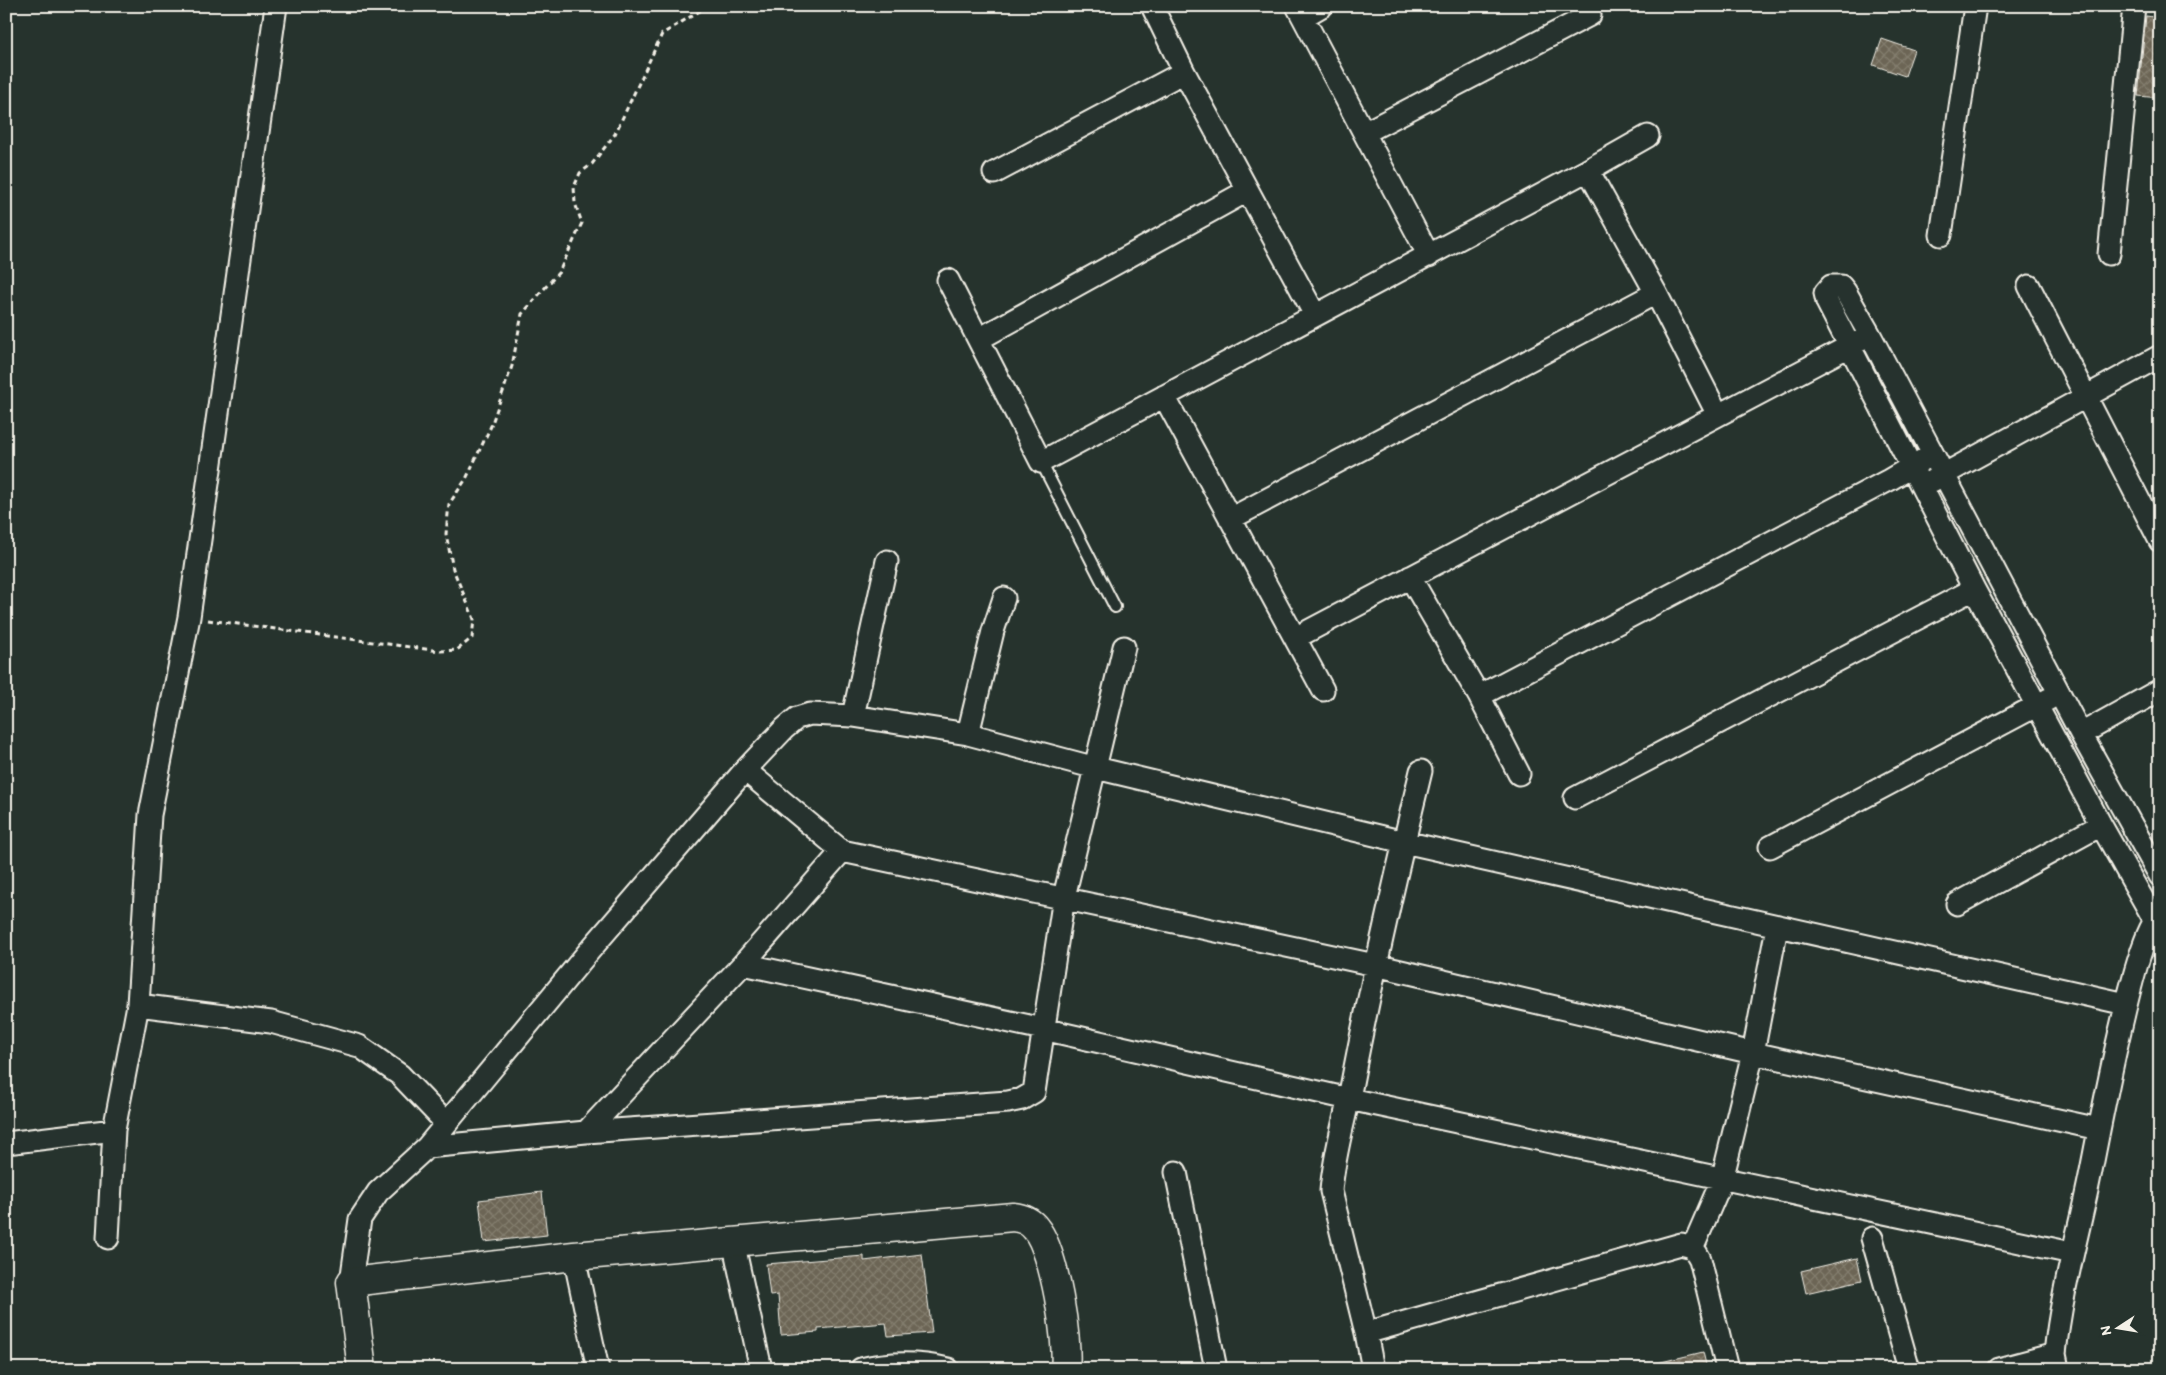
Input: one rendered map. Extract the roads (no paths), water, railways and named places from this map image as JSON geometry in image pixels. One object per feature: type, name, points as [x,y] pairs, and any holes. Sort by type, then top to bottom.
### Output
[{"type":"street","points":[[1152,6],[1184,72],[1315,315]]},
{"type":"street","points":[[1322,6],[1300,12],[1429,256]]},
{"type":"street","points":[[1941,235],[1975,6]]},
{"type":"street","points":[[2109,254],[2134,6]]},
{"type":"street","points":[[108,1238],[114,1130],[138,1004],[150,815],[189,617],[273,10]]},
{"type":"street","points":[[1364,133],[1590,15]]},
{"type":"street","points":[[994,173],[1184,72]]},
{"type":"street","points":[[948,280],[1041,462],[1429,256],[1648,136]]},
{"type":"street","points":[[1588,170],[1656,293],[1718,415]]},
{"type":"street","points":[[979,339],[1248,191]]},
{"type":"street","points":[[1999,1369],[2056,1361],[2058,1324],[2126,1004],[2151,957],[2148,931],[2158,919],[2140,893],[2101,825],[1974,589],[1826,302],[1825,293],[1831,286],[1841,286],[1845,291],[1870,335],[2059,692],[2160,876]]},
{"type":"street","points":[[2029,286],[2158,533]]},
{"type":"street","points":[[1230,519],[1656,293]]},
{"type":"street","points":[[1295,638],[1870,335]]},
{"type":"street","points":[[1922,487],[1943,473],[2160,356]]},
{"type":"street","points":[[1164,396],[1323,690]]},
{"type":"street","points":[[1479,696],[1912,468],[1932,454]]},
{"type":"street","points":[[853,716],[887,561]]},
{"type":"street","points":[[1410,578],[1479,696],[1519,774]]},
{"type":"street","points":[[1576,798],[1974,589]]},
{"type":"street","points":[[968,734],[993,630],[1004,598]]},
{"type":"street","points":[[427,1147],[586,1132],[1022,1099],[1034,1092],[1064,897],[1124,647]]},
{"type":"street","points":[[2082,734],[2160,690]]},
{"type":"street","points":[[1770,847],[2038,706],[2059,692]]},
{"type":"street","points":[[362,1369],[351,1282],[360,1219],[378,1192],[427,1147],[590,950],[745,770],[796,718],[810,714],[853,716],[968,734],[1096,768],[1404,842],[2126,1004]]},
{"type":"street","points":[[745,770],[842,850],[1375,965],[1753,1053],[2099,1129]]},
{"type":"street","points":[[1373,1369],[1331,1191],[1333,1171],[1375,965],[1421,771]]},
{"type":"street","points":[[1957,904],[2101,825]]},
{"type":"street","points":[[586,1132],[743,964],[842,850]]},
{"type":"street","points":[[2140,893],[2160,880]]},
{"type":"street","points":[[1693,1247],[1722,1180],[1753,1053],[1777,927]]},
{"type":"street","points":[[743,964],[1043,1029],[1349,1099],[1722,1180],[2072,1253]]},
{"type":"street","points":[[138,1004],[271,1022],[359,1046],[400,1075],[446,1124]]},
{"type":"street","points":[[6,1142],[114,1130]]},
{"type":"street","points":[[1176,1172],[1216,1369]]},
{"type":"street","points":[[351,1282],[574,1256],[996,1218],[1021,1218],[1028,1221],[1038,1230],[1058,1292],[1067,1355],[1065,1369]]},
{"type":"street","points":[[1872,1238],[1909,1369]]},
{"type":"street","points":[[733,1241],[761,1369]]},
{"type":"street","points":[[1366,1333],[1681,1244],[1693,1247],[1700,1259],[1727,1369]]},
{"type":"street","points":[[574,1256],[598,1369]]},
{"type":"street","points":[[860,1369],[877,1365],[918,1364],[948,1369]]},
{"type":"lane","points":[[1041,462],[1115,607]]}]
